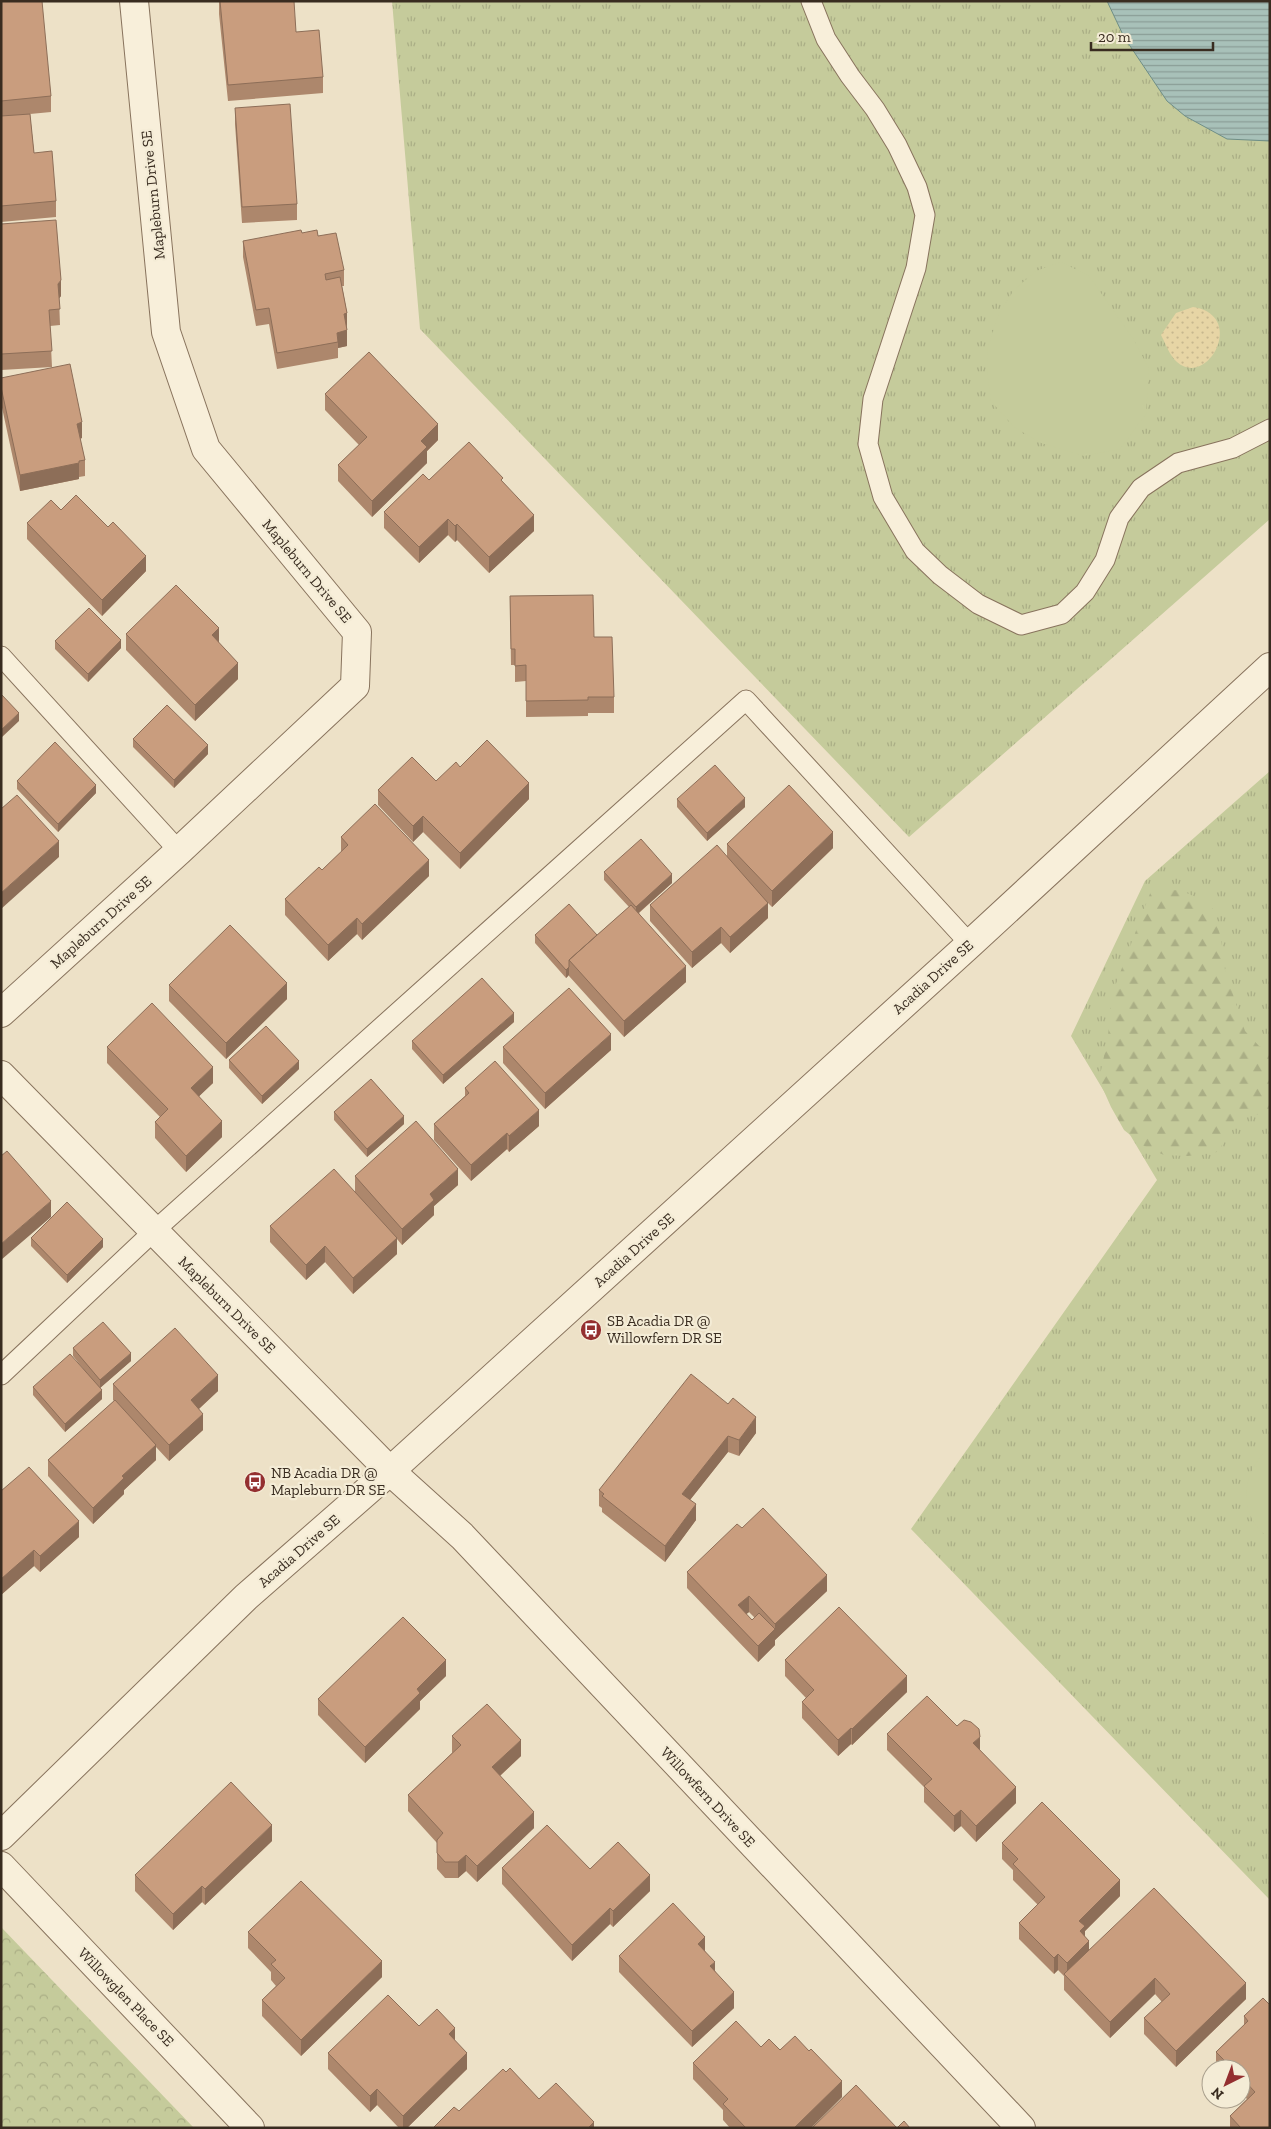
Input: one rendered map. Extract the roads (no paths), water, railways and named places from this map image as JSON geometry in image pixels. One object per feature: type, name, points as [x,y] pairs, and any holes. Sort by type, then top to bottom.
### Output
[{"type":"street","name":"Mapleburn Drive SE","points":[[1,1013],[179,851],[354,686],[357,632],[206,449],[166,332],[134,1]]},
{"type":"street","name":"Acadia Drive SE","points":[[1,1836],[246,1597],[390,1471],[970,944],[1270,667]]},
{"type":"street","name":"Mapleburn Drive SE","points":[[1,1075],[390,1471]]},
{"type":"street","name":"Willowfern Drive SE","points":[[390,1471],[462,1536],[1021,2128]]},
{"type":"street","name":"Willowglen Place SE","points":[[1,1866],[250,2128]]},
{"type":"lane","points":[[811,1],[826,39],[850,76],[875,109],[897,146],[917,188],[925,215],[916,268],[873,399],[868,444],[883,497],[915,551],[940,575],[978,604],[1021,625],[1062,614],[1085,592],[1105,560],[1119,518],[1141,488],[1178,463],[1233,448],[1270,429]]},
{"type":"lane","points":[[1,656],[179,851]]},
{"type":"lane","points":[[1,1375],[154,1231],[746,700],[970,944]]},
{"type":"water","points":[[1107,1],[1270,1],[1270,141],[1227,139],[1185,116],[1167,101],[1124,37]]},
{"type":"place","name":"SB Acadia DR @ Willowfern DR SE","points":[[591,1330]]},
{"type":"place","name":"NB Acadia DR @ Mapleburn DR SE","points":[[255,1482]]}]
